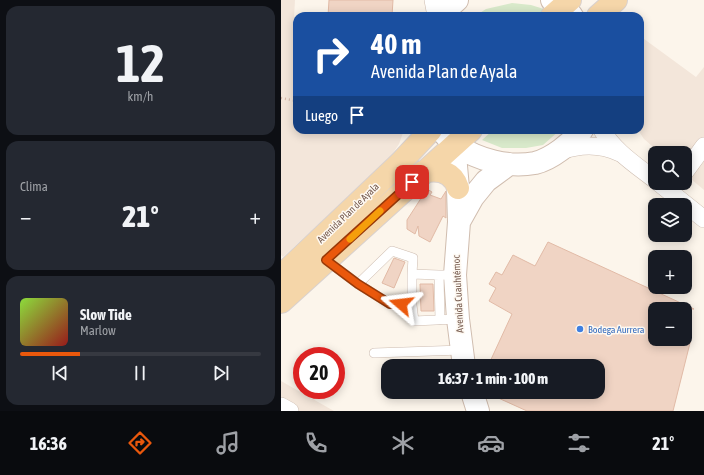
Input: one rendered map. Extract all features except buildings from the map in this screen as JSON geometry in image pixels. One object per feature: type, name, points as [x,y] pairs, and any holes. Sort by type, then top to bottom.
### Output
[{"type":"main road","points":[[444,12],[457,0]]},
{"type":"main road","points":[[603,12],[617,0]]},
{"type":"main road","points":[[612,12],[617,0]]},
{"type":"main road","points":[[400,163],[407,152],[414,134]]},
{"type":"main road","name":"Avenida Plan de Ayala","points":[[283,271],[400,163],[427,134]]},
{"type":"main road","name":"Avenida Plan de Ayala","points":[[281,302],[423,172],[447,137],[457,134]]},
{"type":"main road","points":[[447,137],[479,158],[509,164],[535,163],[559,151],[578,134]]},
{"type":"main road","name":"Avenida Cuauhtémoc","points":[[447,137],[459,188],[459,222],[447,275],[449,319],[463,358]]},
{"type":"main road","name":"Avenida Cuauhtémoc","points":[[459,222],[473,197],[486,181],[509,164]]},
{"type":"main road","points":[[423,172],[437,170],[445,172],[456,181],[459,188]]},
{"type":"main road","points":[[475,399],[479,411]]},
{"type":"street","points":[[433,0],[434,12]]},
{"type":"street","points":[[605,134],[609,141],[648,174]]},
{"type":"street","points":[[559,151],[580,146],[591,146],[615,151],[626,156]]},
{"type":"street","points":[[692,162],[704,146]]},
{"type":"street","points":[[673,190],[704,219]]},
{"type":"street","points":[[281,406],[290,411]]},
{"type":"lane","points":[[358,284],[392,250],[413,258],[412,305],[414,321],[449,319]]},
{"type":"lane","points":[[326,260],[358,284],[390,304],[412,305]]},
{"type":"lane","points":[[412,274],[447,275]]},
{"type":"lane","points":[[373,353],[463,358]]},
{"type":"path","points":[[281,98],[293,100]]},
{"type":"shaded area","points":[[281,0],[295,0],[294,12],[293,12],[293,134],[403,134],[399,144],[389,159],[283,257],[281,255]]},
{"type":"shaded area","points":[[644,39],[696,77],[704,67],[704,190],[692,180],[692,146],[652,146],[641,134],[644,134]]},
{"type":"shaded area","points":[[281,381],[293,388],[293,399],[313,399],[334,411],[281,411]]},
{"type":"green space","points":[[512,3],[531,5],[547,10],[545,12],[481,12],[486,9]]},
{"type":"green space","points":[[489,134],[555,134],[543,145],[526,148],[502,148],[482,140]]},
{"type":"slow traffic","points":[[350,239],[380,211]]},
{"type":"place","name":"Bodega Aurrera","points":[[580,329]]},
{"type":"route","points":[[401,304],[390,304],[358,284],[326,260],[412,182]]}]
